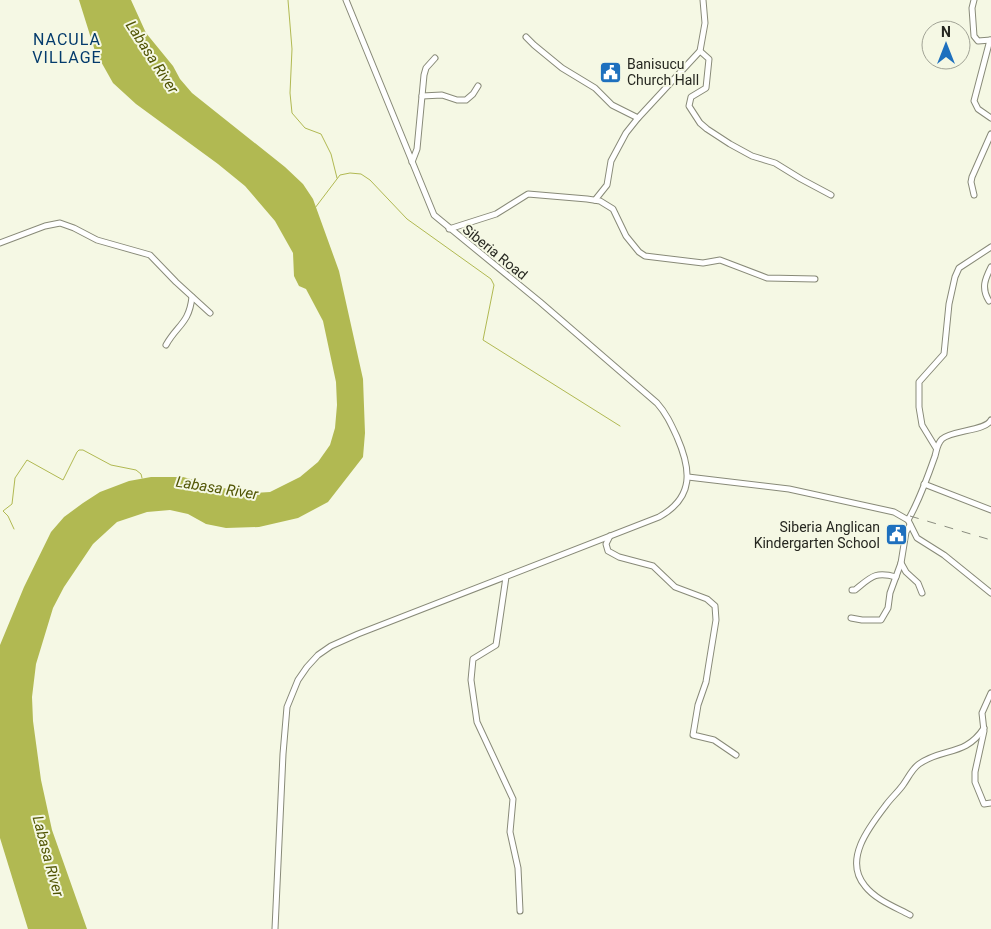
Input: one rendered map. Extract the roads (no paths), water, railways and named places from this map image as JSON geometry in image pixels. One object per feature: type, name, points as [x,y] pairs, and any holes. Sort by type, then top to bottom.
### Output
[{"type":"street","name":"Siberia Road","points":[[346,0],[434,215],[540,302],[657,403],[667,417],[683,450],[688,477]]},
{"type":"street","points":[[595,200],[607,185],[610,161],[638,118],[700,51],[705,22],[703,0]]},
{"type":"street","points":[[974,0],[972,8],[974,36],[978,41],[990,40],[974,101],[978,109],[991,118]]},
{"type":"street","points":[[526,37],[562,68],[595,88],[612,105],[638,118]]},
{"type":"street","points":[[700,51],[709,59],[706,88],[691,97],[689,102],[689,106],[700,123],[730,144],[752,156],[775,162],[831,195]]},
{"type":"street","points":[[412,162],[417,149],[426,68],[435,58]]},
{"type":"street","points":[[422,96],[442,96],[466,100],[478,86]]},
{"type":"street","points":[[974,194],[971,182],[972,177],[991,134]]},
{"type":"street","points":[[449,229],[496,214],[528,194],[595,200],[613,209],[626,236],[639,252],[645,256],[703,263],[720,260],[767,278],[815,279]]},
{"type":"street","points":[[0,243],[45,226],[60,223],[98,240],[150,255],[210,313]]},
{"type":"street","points":[[936,448],[922,425],[918,407],[919,382],[944,354],[951,294],[959,268],[990,249]]},
{"type":"street","points":[[989,301],[985,293],[984,284],[991,267]]},
{"type":"street","points":[[166,345],[185,322],[191,308],[192,297]]},
{"type":"street","points":[[851,618],[876,621],[883,618],[888,608],[890,593],[900,563],[909,522],[935,456],[936,448],[941,440],[948,434],[988,425],[991,420]]},
{"type":"street","points":[[275,929],[287,706],[302,674],[318,656],[332,646],[425,607],[506,577],[665,513],[681,495],[688,477],[789,489],[894,512],[909,522],[917,538],[944,555],[991,593]]},
{"type":"street","points":[[924,484],[991,510]]},
{"type":"street","points":[[610,535],[606,544],[608,551],[619,557],[653,566],[674,588],[707,599],[715,606],[716,620],[707,673],[698,705],[693,735],[714,740],[736,755]]},
{"type":"street","points":[[900,563],[906,572],[918,583],[922,593]]},
{"type":"street","points":[[852,590],[876,574],[896,577]]},
{"type":"street","points":[[506,577],[496,645],[473,659],[471,680],[477,722],[513,799],[510,832],[518,868],[520,911]]},
{"type":"street","points":[[991,693],[982,713],[984,728],[975,772],[975,782],[984,804],[991,803]]},
{"type":"street","points":[[910,915],[883,901],[865,886],[855,866],[863,839],[881,812],[916,767],[933,757],[963,748],[977,739],[984,728]]},
{"type":"water","name":"Labasa River","points":[[79,0],[131,0],[146,33],[192,93],[285,167],[303,184],[313,199],[339,271],[363,379],[365,433],[363,457],[328,502],[298,518],[259,527],[226,528],[206,524],[188,514],[170,510],[147,512],[117,522],[93,544],[64,587],[53,608],[36,664],[32,697],[33,721],[41,780],[52,830],[87,929],[28,929],[0,838],[0,645],[24,587],[51,532],[64,517],[83,503],[100,492],[129,481],[151,477],[183,477],[231,490],[253,493],[270,492],[300,477],[318,462],[330,445],[335,428],[337,405],[336,382],[323,321],[306,289],[299,286],[294,276],[293,253],[275,221],[245,186],[136,104],[113,83],[95,51]]},
{"type":"waterway","points":[[288,0],[292,49],[290,93],[292,113],[305,128],[321,134],[331,154],[337,178]]},
{"type":"waterway","points":[[315,208],[340,175],[350,173],[361,174],[370,180],[407,219],[491,279],[494,285],[483,340],[620,426]]},
{"type":"waterway","points":[[14,529],[8,516],[3,511],[12,504],[15,478],[27,460],[63,480],[77,452],[83,450],[111,465],[136,470],[141,474],[142,478]]},
{"type":"railway","points":[[910,516],[991,540]]},
{"type":"place","name":"Banisucu Church Hall","points":[[611,72]]},
{"type":"place","name":"Siberia Anglican Kindergarten School","points":[[896,535]]},
{"type":"district","name":"NACULA VILLAGE","points":[[67,48]]}]
